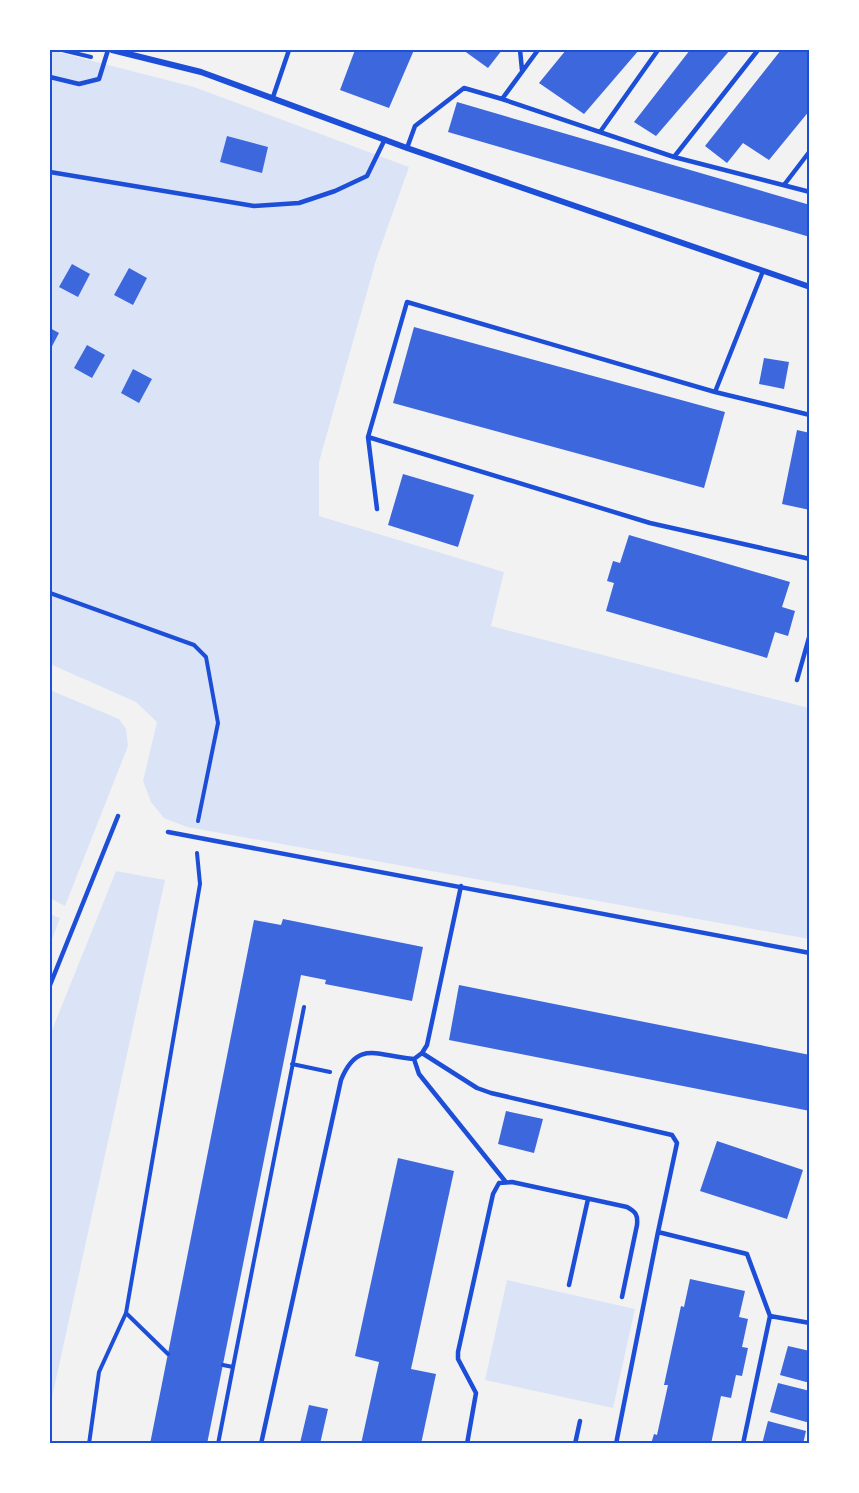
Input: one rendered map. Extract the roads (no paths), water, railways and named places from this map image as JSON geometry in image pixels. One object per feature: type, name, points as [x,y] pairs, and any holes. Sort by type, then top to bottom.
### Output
[{"type":"street","points":[[110,50],[201,72],[407,148],[810,287]]},
{"type":"lane","points":[[50,78],[79,84],[99,79],[110,50]]},
{"type":"lane","points":[[273,97],[289,50]]},
{"type":"lane","points":[[520,50],[522,70]]},
{"type":"lane","points":[[502,99],[538,50]]},
{"type":"lane","points":[[600,132],[658,50]]},
{"type":"lane","points":[[674,157],[758,50]]},
{"type":"lane","points":[[407,148],[415,126],[464,88],[674,157],[810,192]]},
{"type":"lane","points":[[50,172],[254,206],[299,203],[335,191],[367,176],[385,139]]},
{"type":"lane","points":[[784,185],[810,151]]},
{"type":"lane","points":[[715,392],[763,271]]},
{"type":"lane","points":[[377,509],[368,437],[407,302],[715,392],[810,415]]},
{"type":"lane","points":[[368,437],[650,523],[810,559]]},
{"type":"lane","points":[[797,680],[810,634]]},
{"type":"lane","points":[[50,985],[118,816]]},
{"type":"lane","points":[[168,832],[810,953]]},
{"type":"lane","points":[[261,1443],[343,1075],[347,1064],[360,1053],[380,1053],[414,1059],[427,1045],[461,886]]},
{"type":"lane","points":[[422,1053],[477,1088],[490,1093],[672,1134],[677,1143],[616,1443]]},
{"type":"lane","points":[[414,1059],[419,1074],[505,1181],[627,1207],[634,1211],[638,1217],[622,1297]]},
{"type":"lane","points":[[467,1443],[476,1393],[458,1359],[458,1352],[493,1194],[496,1187],[505,1181]]},
{"type":"lane","points":[[569,1285],[588,1199]]},
{"type":"lane","points":[[658,1232],[747,1254],[770,1316],[743,1443]]},
{"type":"lane","points":[[770,1316],[810,1323]]},
{"type":"lane","points":[[575,1443],[580,1421]]}]
